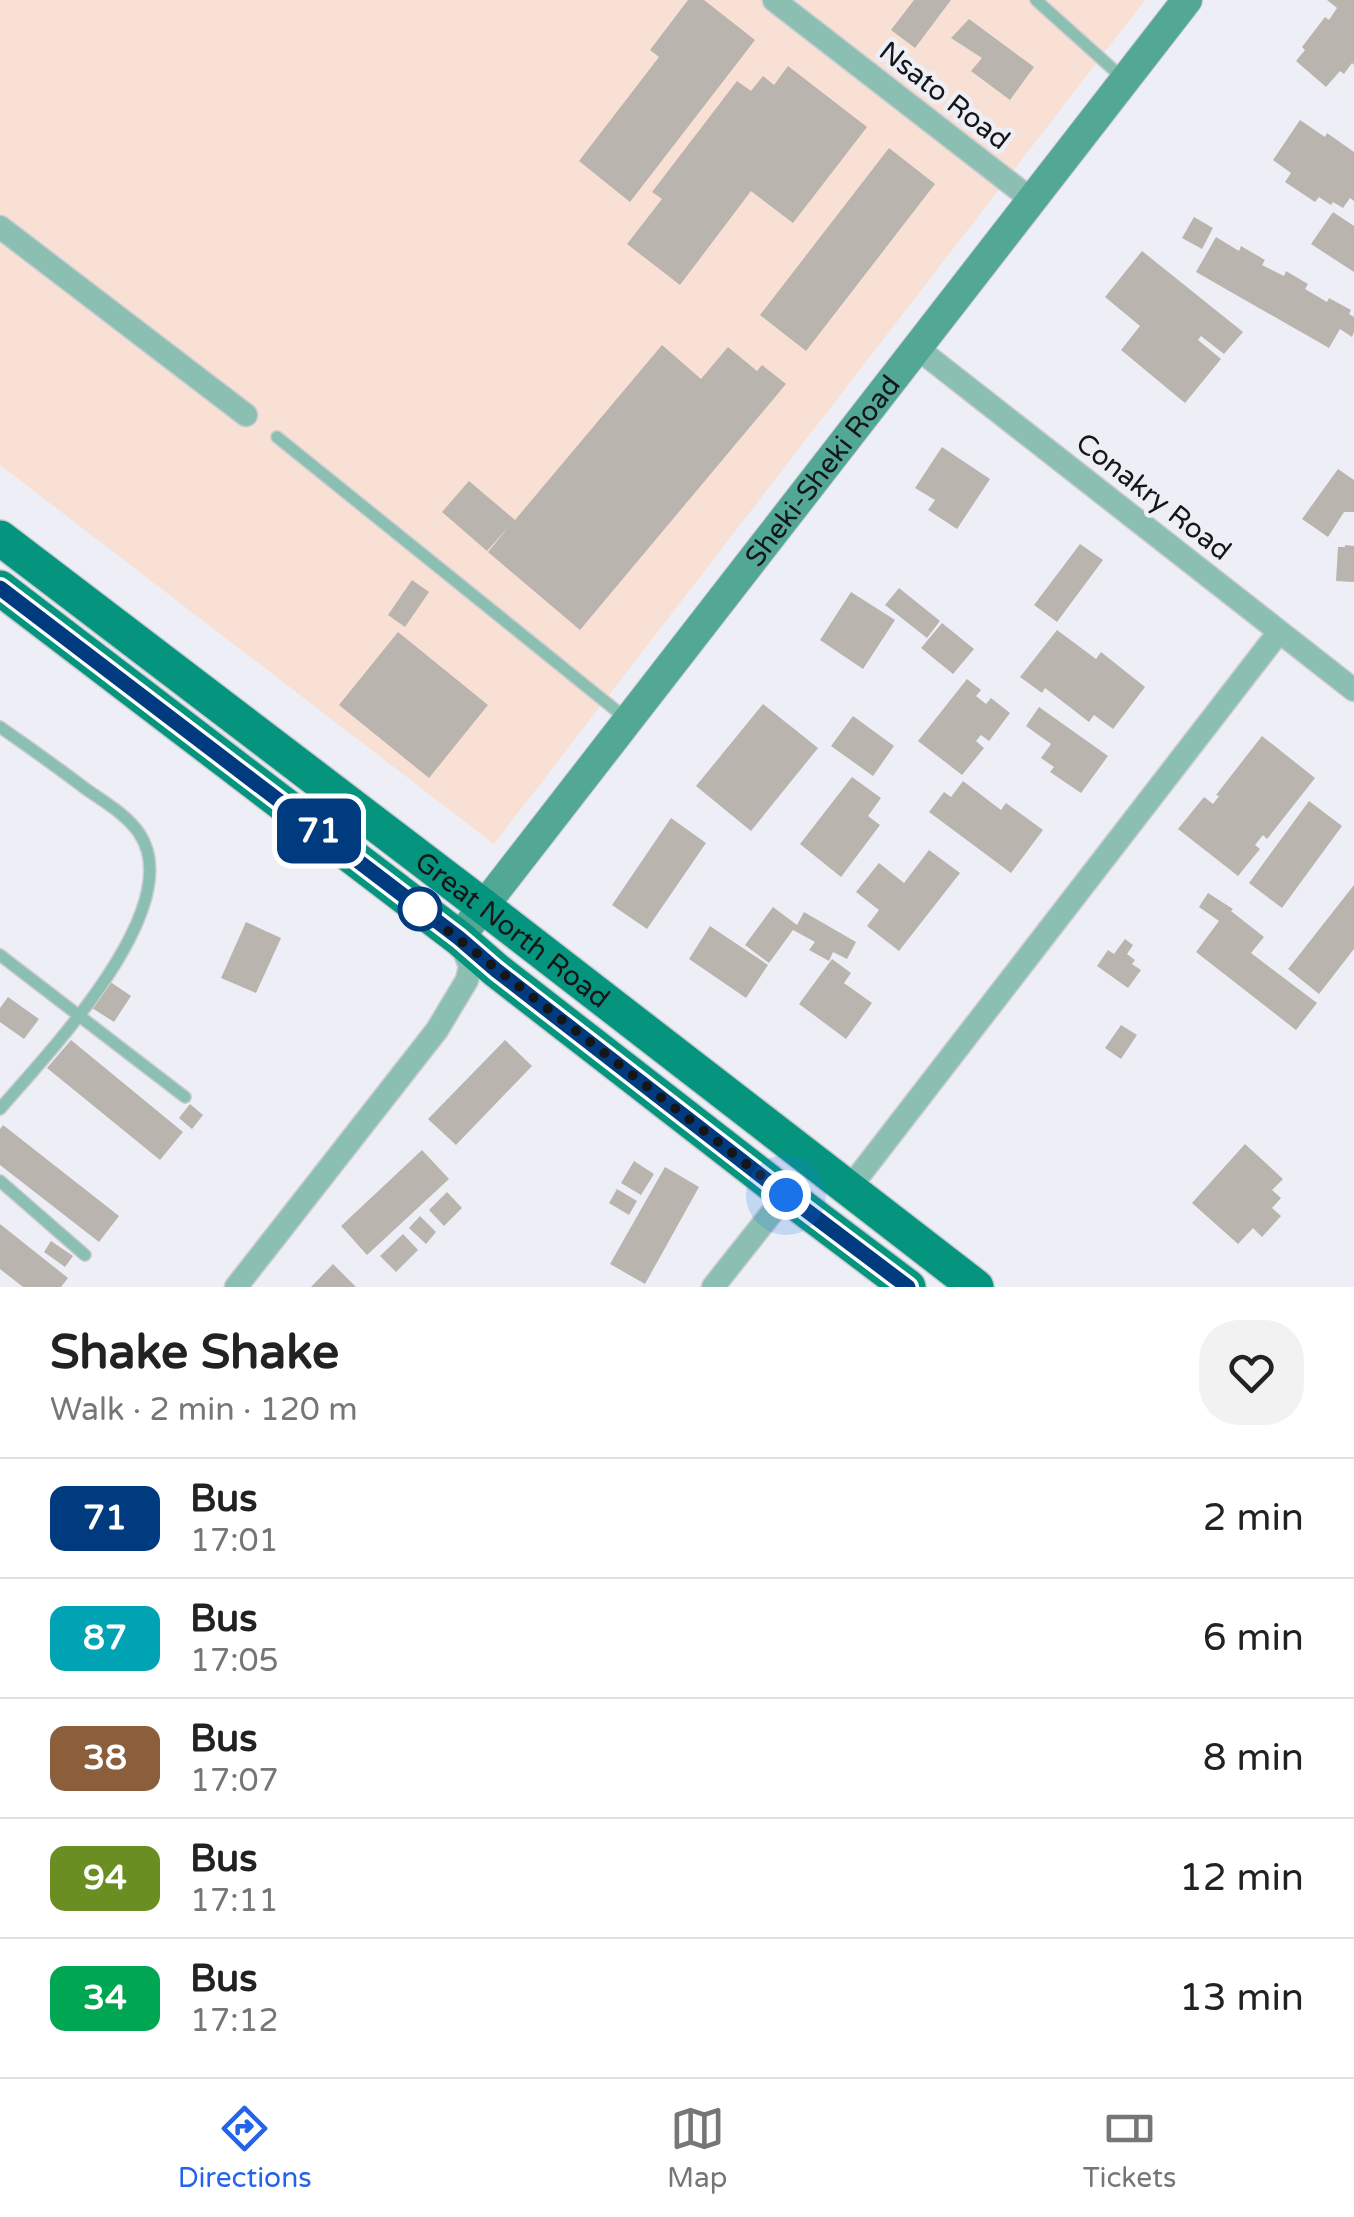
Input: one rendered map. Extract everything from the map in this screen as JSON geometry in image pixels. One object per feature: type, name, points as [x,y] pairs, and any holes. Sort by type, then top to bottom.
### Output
[{"type":"main road","name":"Great North Road","points":[[0,538],[976,1287]]},
{"type":"main road","name":"Great North Road","points":[[0,588],[908,1287]]},
{"type":"street","name":"Nsato Road","points":[[774,0],[1032,200]]},
{"type":"street","name":"Sheki-Sheki Road","points":[[459,938],[1187,0]]},
{"type":"street","points":[[0,227],[246,415]]},
{"type":"street","name":"Conakry Road","points":[[917,348],[1354,690]]},
{"type":"street","points":[[848,1190],[1279,632]]},
{"type":"street","points":[[236,1287],[444,1018],[467,980],[470,966],[459,938]]},
{"type":"street","points":[[712,1287],[786,1195]]},
{"type":"lane","points":[[1036,0],[1125,80]]},
{"type":"lane","points":[[277,437],[628,720]]},
{"type":"lane","points":[[0,726],[126,818],[137,829],[149,853],[151,868],[145,905],[126,946],[80,1015],[0,1110]]},
{"type":"lane","points":[[0,956],[185,1096]]},
{"type":"lane","points":[[0,1181],[85,1256]]},
{"type":"shaded area","points":[[0,0],[1145,0],[494,844],[0,465]]},
{"type":"building","points":[[688,0],[704,0],[755,40],[630,202],[579,161],[659,57],[650,50]]},
{"type":"building","points":[[914,0],[951,0],[915,48],[891,30]]},
{"type":"building","points":[[1327,0],[1354,0],[1354,65],[1344,74],[1340,71],[1326,87],[1296,61],[1325,17],[1329,20],[1337,8]]},
{"type":"building","points":[[969,19],[1034,67],[1010,100],[971,71],[982,58],[951,38]]},
{"type":"building","points":[[788,66],[867,127],[793,223],[751,191],[680,285],[627,244],[662,199],[652,192],[737,81],[751,91],[763,76],[774,85]]},
{"type":"building","points":[[1300,120],[1354,152],[1354,201],[1350,198],[1343,208],[1319,197],[1315,202],[1285,182],[1291,173],[1273,160]]},
{"type":"building","points":[[889,148],[935,184],[806,351],[760,315]]},
{"type":"building","points":[[1333,212],[1354,226],[1354,272],[1311,244]]},
{"type":"building","points":[[1194,217],[1213,228],[1202,249],[1182,238]]},
{"type":"building","points":[[1216,237],[1239,251],[1241,246],[1265,260],[1262,265],[1284,276],[1286,271],[1327,302],[1329,298],[1351,310],[1352,337],[1340,329],[1329,348],[1196,272]]},
{"type":"building","points":[[1142,251],[1243,332],[1224,354],[1201,336],[1198,340],[1221,359],[1185,403],[1121,350],[1140,326],[1105,297]]},
{"type":"building","points":[[662,345],[701,379],[728,347],[757,371],[762,365],[786,384],[580,630],[488,552],[511,524],[487,551],[442,512],[469,481],[515,520]]},
{"type":"building","points":[[942,447],[990,479],[957,529],[928,510],[935,500],[915,488]]},
{"type":"building","points":[[1338,469],[1354,480],[1354,512],[1344,512],[1328,537],[1302,519]]},
{"type":"building","points":[[1080,544],[1103,560],[1057,622],[1034,605]]},
{"type":"building","points":[[1354,546],[1354,582],[1336,581],[1338,547]]},
{"type":"building","points":[[412,580],[429,592],[405,627],[388,615]]},
{"type":"building","points":[[899,588],[940,621],[927,638],[885,605]]},
{"type":"building","points":[[851,592],[895,620],[863,669],[820,640]]},
{"type":"building","points":[[942,623],[974,649],[953,674],[921,648]]},
{"type":"building","points":[[1057,630],[1096,659],[1101,652],[1145,687],[1113,729],[1094,715],[1089,722],[1045,688],[1042,693],[1020,677]]},
{"type":"building","points":[[398,632],[488,705],[429,778],[339,705]]},
{"type":"building","points":[[967,679],[981,690],[976,696],[986,704],[991,698],[1010,713],[989,741],[981,735],[976,741],[984,748],[962,775],[918,741]]},
{"type":"building","points":[[763,704],[818,748],[751,831],[696,786]]},
{"type":"building","points":[[1039,707],[1108,756],[1081,793],[1050,772],[1054,767],[1041,758],[1051,744],[1026,726]]},
{"type":"building","points":[[853,716],[894,746],[873,776],[831,746]]},
{"type":"building","points":[[1262,736],[1315,778],[1267,839],[1263,835],[1255,845],[1260,849],[1238,876],[1178,829],[1204,797],[1213,804]]},
{"type":"building","points":[[852,777],[881,798],[868,816],[880,825],[841,877],[800,844]]},
{"type":"building","points":[[963,781],[1001,810],[1006,803],[1043,830],[1011,873],[929,812],[944,792],[951,797]]},
{"type":"building","points":[[1309,801],[1342,826],[1282,908],[1249,883]]},
{"type":"building","points":[[671,818],[706,843],[647,929],[612,905]]},
{"type":"building","points":[[929,850],[960,873],[899,951],[867,926],[879,910],[856,892],[879,863],[904,883]]},
{"type":"building","points":[[1354,885],[1354,949],[1319,994],[1288,969]]},
{"type":"building","points":[[1208,893],[1264,937],[1251,953],[1317,1003],[1296,1030],[1196,952],[1219,921],[1199,907]]},
{"type":"building","points":[[773,907],[797,925],[804,912],[856,942],[847,959],[833,952],[829,961],[809,950],[815,942],[793,930],[769,963],[745,945]]},
{"type":"building","points":[[246,922],[281,938],[256,993],[221,978]]},
{"type":"building","points":[[710,926],[768,965],[746,998],[689,959]]},
{"type":"building","points":[[1125,939],[1133,945],[1127,954],[1135,960],[1132,964],[1141,970],[1128,988],[1097,966],[1108,950],[1114,954]]},
{"type":"building","points":[[832,959],[851,973],[844,983],[872,1003],[846,1039],[799,1004]]},
{"type":"building","points":[[109,981],[131,996],[114,1022],[92,1008]]},
{"type":"building","points":[[8,997],[39,1019],[24,1039],[0,1022],[0,1008]]},
{"type":"building","points":[[1121,1025],[1137,1035],[1121,1059],[1105,1048]]},
{"type":"building","points":[[71,1040],[183,1132],[160,1160],[47,1068]]},
{"type":"building","points":[[505,1040],[532,1066],[456,1145],[428,1119]]},
{"type":"building","points":[[190,1104],[203,1115],[192,1129],[179,1118]]},
{"type":"building","points":[[3,1125],[119,1216],[99,1242],[0,1165]]},
{"type":"building","points":[[1245,1144],[1283,1179],[1272,1190],[1281,1198],[1272,1208],[1281,1216],[1262,1237],[1253,1228],[1238,1244],[1192,1203]]},
{"type":"building","points":[[422,1150],[449,1179],[367,1255],[341,1226]]},
{"type":"building","points":[[634,1161],[654,1174],[641,1195],[621,1183]]},
{"type":"building","points":[[665,1167],[699,1187],[645,1284],[610,1264]]},
{"type":"building","points":[[617,1189],[637,1201],[629,1215],[609,1203]]},
{"type":"building","points":[[447,1192],[462,1208],[444,1226],[429,1210]]},
{"type":"building","points":[[420,1216],[436,1232],[426,1244],[409,1228]]},
{"type":"building","points":[[0,1224],[68,1278],[61,1287],[23,1287],[0,1269]]},
{"type":"building","points":[[403,1234],[418,1250],[396,1272],[380,1256]]},
{"type":"building","points":[[51,1241],[73,1256],[65,1267],[44,1252]]},
{"type":"building","points":[[333,1264],[356,1287],[311,1287]]},
{"type":"bus line","name":"71","points":[[0,588],[908,1287]]},
{"type":"route","points":[[420,909],[786,1195]]}]
